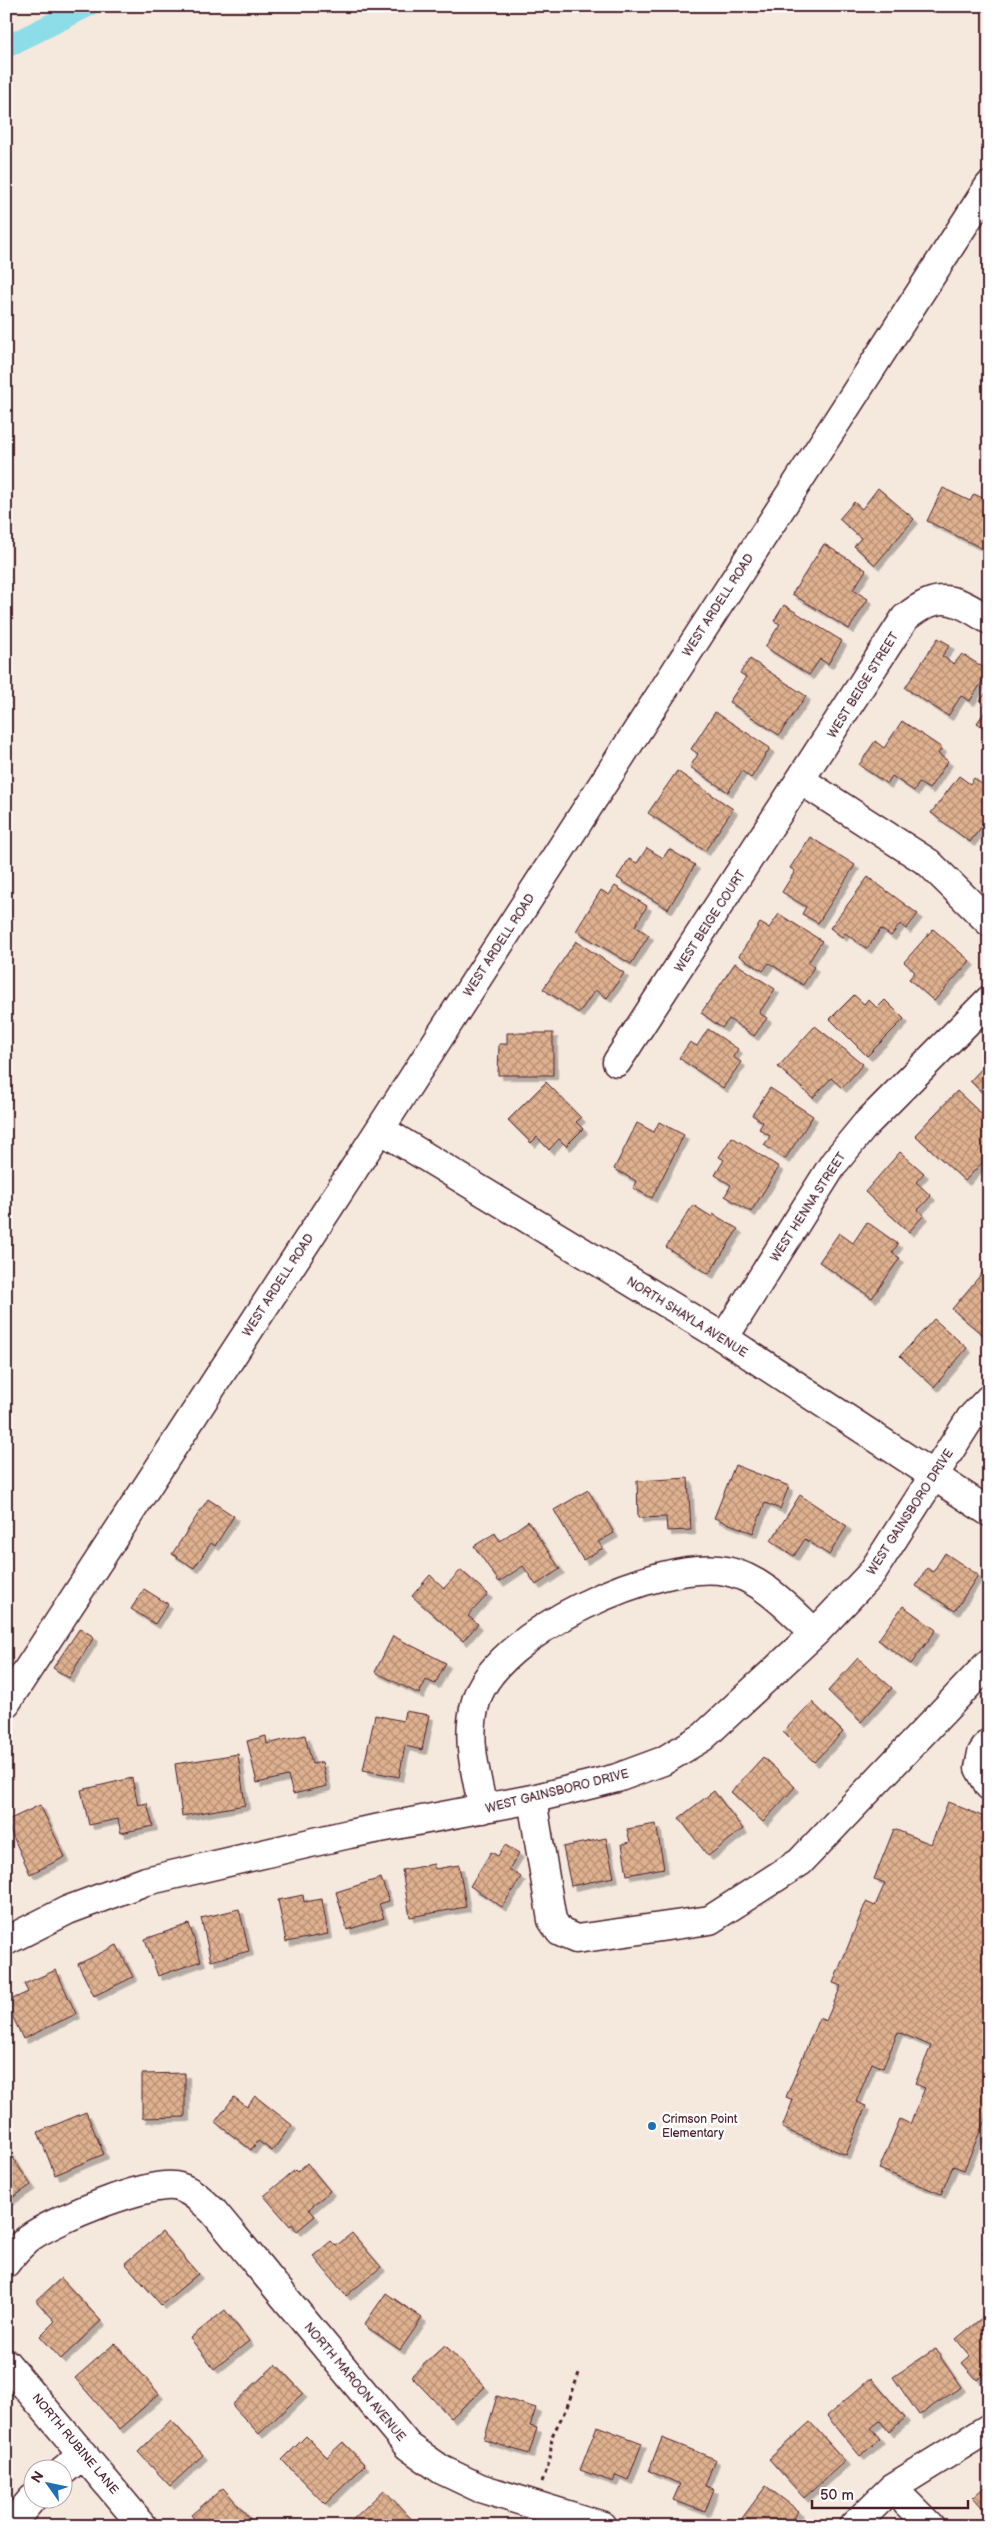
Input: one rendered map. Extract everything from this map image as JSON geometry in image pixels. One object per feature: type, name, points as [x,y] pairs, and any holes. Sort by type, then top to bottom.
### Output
[{"type":"street","name":"WEST ARDELL ROAD","points":[[6,1702],[380,1129],[989,186]]},
{"type":"street","name":"WEST BEIGE STREET","points":[[802,781],[905,618],[920,606],[934,600],[950,601],[966,606],[989,620]]},
{"type":"street","points":[[802,781],[928,863],[989,922]]},
{"type":"street","name":"WEST BEIGE COURT","points":[[617,1062],[802,781]]},
{"type":"street","name":"WEST HENNA STREET","points":[[724,1338],[834,1164],[866,1124],[989,1000]]},
{"type":"street","name":"NORTH SHAYLA AVENUE","points":[[380,1129],[724,1338],[989,1512]]},
{"type":"street","name":"WEST GAINSBORO DRIVE","points":[[6,1941],[68,1910],[146,1881],[349,1834],[532,1799],[617,1778],[663,1761],[703,1737],[815,1633],[871,1574],[970,1419],[989,1399]]},
{"type":"street","points":[[483,1809],[471,1745],[471,1722],[476,1699],[489,1676],[506,1656],[564,1616],[601,1596],[642,1581],[677,1573],[705,1569],[726,1571],[748,1578],[770,1592],[815,1633]]},
{"type":"street","points":[[532,1799],[552,1920],[560,1932],[576,1939],[710,1920],[800,1862],[989,1663]]},
{"type":"street","points":[[989,1743],[982,1753],[979,1768],[989,1786]]},
{"type":"street","name":"NORTH MAROON AVENUE","points":[[6,2263],[28,2239],[45,2228],[132,2193],[157,2186],[178,2186],[195,2194],[213,2211],[408,2446],[442,2470],[480,2488],[603,2526]]},
{"type":"street","name":"NORTH RUBINE LANE","points":[[6,2363],[143,2526]]},
{"type":"street","points":[[853,2526],[892,2488],[989,2428]]},
{"type":"street","points":[[72,2464],[84,2454]]},
{"type":"street","points":[[892,2488],[930,2526]]},
{"type":"street","points":[[9,2526],[23,2510]]},
{"type":"path","points":[[989,2245],[983,2253],[984,2262],[989,2269]]},
{"type":"path","points":[[540,2488],[550,2460],[552,2436],[567,2407],[580,2370]]},
{"type":"building","points":[[878,488],[914,519],[875,565],[854,546],[861,538],[839,519],[854,502],[862,509]]},
{"type":"building","points":[[943,488],[970,501],[974,494],[989,501],[989,537],[983,549],[927,521]]},
{"type":"building","points":[[824,544],[866,570],[853,590],[868,599],[849,629],[792,594]]},
{"type":"building","points":[[784,605],[842,641],[828,664],[820,659],[809,675],[765,647],[780,624],[774,621]]},
{"type":"building","points":[[938,638],[950,645],[942,656],[954,664],[962,654],[989,671],[970,701],[961,696],[948,716],[905,688]]},
{"type":"building","points":[[750,659],[806,696],[779,735],[729,702],[746,677],[740,673]]},
{"type":"building","points":[[989,688],[989,731],[977,723],[988,707],[980,701]]},
{"type":"building","points":[[715,712],[770,748],[751,778],[742,771],[728,792],[690,767],[698,754],[691,749]]},
{"type":"building","points":[[902,721],[942,748],[938,754],[948,761],[929,789],[919,783],[914,791],[892,776],[887,784],[859,765],[875,741],[884,748]]},
{"type":"building","points":[[677,771],[733,809],[705,851],[648,813]]},
{"type":"building","points":[[959,776],[970,784],[974,778],[989,790],[989,817],[970,842],[931,813]]},
{"type":"building","points":[[810,837],[855,865],[818,923],[802,914],[806,907],[782,892],[795,871],[790,868]]},
{"type":"building","points":[[647,848],[663,858],[669,849],[695,865],[668,909],[617,878],[629,859],[637,863]]},
{"type":"building","points":[[868,877],[918,914],[906,929],[900,924],[891,936],[881,929],[867,949],[845,933],[842,937],[830,928]]},
{"type":"building","points":[[615,886],[647,906],[635,926],[649,935],[631,964],[576,931],[601,890],[609,895]]},
{"type":"building","points":[[779,914],[822,941],[808,963],[814,967],[803,985],[769,963],[763,971],[739,956],[760,923],[769,928]]},
{"type":"building","points":[[933,929],[970,961],[934,1001],[909,979],[915,972],[904,962]]},
{"type":"building","points":[[576,941],[624,973],[607,998],[595,990],[579,1013],[543,989]]},
{"type":"building","points":[[735,963],[775,989],[759,1013],[767,1018],[754,1036],[729,1019],[722,1028],[701,1013]]},
{"type":"building","points":[[854,995],[864,1004],[868,999],[877,1008],[885,1000],[904,1019],[867,1056],[830,1019]]},
{"type":"building","points":[[815,1026],[863,1064],[842,1088],[831,1078],[813,1098],[778,1067]]},
{"type":"building","points":[[708,1029],[738,1049],[733,1057],[741,1062],[723,1088],[679,1058],[690,1042],[697,1046]]},
{"type":"building","points":[[507,1033],[553,1033],[553,1075],[498,1075],[499,1044],[507,1044]]},
{"type":"building","points":[[989,1061],[989,1099],[970,1081]]},
{"type":"building","points":[[546,1082],[581,1118],[576,1122],[583,1129],[566,1146],[559,1139],[549,1150],[537,1137],[531,1143],[508,1120]]},
{"type":"building","points":[[770,1088],[813,1116],[785,1159],[764,1145],[770,1136],[759,1129],[763,1122],[752,1115]]},
{"type":"building","points":[[957,1091],[989,1121],[989,1155],[965,1181],[915,1135]]},
{"type":"building","points":[[659,1122],[684,1135],[652,1198],[633,1188],[636,1181],[614,1169],[637,1123],[654,1132]]},
{"type":"building","points":[[732,1137],[779,1167],[751,1212],[725,1196],[731,1185],[715,1175],[724,1160],[719,1157]]},
{"type":"building","points":[[900,1152],[924,1173],[916,1182],[931,1196],[918,1210],[924,1215],[909,1232],[865,1192]]},
{"type":"building","points":[[693,1205],[712,1217],[713,1214],[738,1229],[709,1274],[666,1247]]},
{"type":"building","points":[[867,1222],[898,1244],[892,1253],[900,1258],[872,1298],[819,1262],[839,1233],[853,1243]]},
{"type":"building","points":[[984,1271],[989,1274],[989,1331],[984,1336],[952,1309]]},
{"type":"building","points":[[934,1319],[967,1348],[934,1387],[900,1356]]},
{"type":"building","points":[[735,1465],[789,1486],[780,1509],[765,1503],[753,1533],[714,1518]]},
{"type":"building","points":[[688,1478],[691,1530],[667,1531],[666,1517],[638,1518],[637,1481]]},
{"type":"building","points":[[588,1490],[614,1533],[598,1542],[603,1548],[583,1560],[554,1510]]},
{"type":"building","points":[[800,1495],[847,1526],[829,1555],[805,1539],[794,1556],[771,1541]]},
{"type":"building","points":[[208,1499],[234,1516],[215,1546],[211,1543],[194,1568],[172,1554]]},
{"type":"building","points":[[528,1521],[560,1569],[536,1585],[523,1566],[499,1582],[474,1546],[495,1533],[500,1541]]},
{"type":"building","points":[[945,1553],[978,1575],[955,1611],[916,1586],[927,1568],[933,1572]]},
{"type":"building","points":[[461,1570],[488,1594],[468,1616],[478,1624],[463,1641],[412,1596],[430,1575],[444,1588]]},
{"type":"building","points":[[144,1589],[168,1604],[155,1624],[131,1609]]},
{"type":"building","points":[[903,1606],[936,1630],[911,1664],[878,1640]]},
{"type":"building","points":[[80,1628],[94,1637],[69,1678],[53,1668]]},
{"type":"building","points":[[393,1636],[446,1663],[435,1684],[426,1680],[419,1694],[375,1672]]},
{"type":"building","points":[[858,1658],[892,1688],[861,1722],[828,1691]]},
{"type":"building","points":[[812,1702],[843,1732],[814,1762],[783,1732]]},
{"type":"building","points":[[405,1711],[429,1715],[422,1750],[405,1746],[399,1777],[363,1770],[375,1715],[403,1721]]},
{"type":"building","points":[[305,1735],[312,1764],[322,1762],[327,1786],[293,1794],[288,1776],[257,1783],[247,1741],[266,1736],[267,1744]]},
{"type":"building","points":[[238,1754],[245,1805],[182,1816],[175,1764]]},
{"type":"building","points":[[763,1757],[795,1787],[763,1822],[731,1792]]},
{"type":"building","points":[[132,1778],[138,1805],[147,1803],[153,1826],[121,1833],[118,1819],[89,1825],[81,1790]]},
{"type":"building","points":[[714,1791],[743,1829],[708,1856],[679,1818]]},
{"type":"building","points":[[948,1802],[989,1819],[989,2082],[985,2090],[989,2092],[989,2110],[964,2170],[953,2166],[941,2194],[879,2169],[900,2119],[910,2124],[925,2088],[915,2084],[931,2046],[898,2032],[883,2068],[872,2063],[856,2102],[866,2106],[846,2155],[782,2128],[793,2100],[786,2097],[819,2018],[826,2021],[841,1986],[833,1983],[866,1902],[875,1906],[885,1883],[874,1879],[894,1829],[931,1844]]},
{"type":"building","points":[[40,1805],[65,1857],[30,1874],[6,1821]]},
{"type":"building","points":[[656,1824],[664,1868],[627,1875],[622,1844],[630,1842],[627,1829]]},
{"type":"building","points":[[606,1838],[614,1877],[571,1886],[563,1847]]},
{"type":"building","points":[[505,1845],[519,1853],[509,1869],[521,1877],[502,1907],[470,1886],[491,1852],[498,1856]]},
{"type":"building","points":[[434,1864],[435,1869],[459,1865],[466,1907],[410,1917],[402,1870]]},
{"type":"building","points":[[381,1878],[389,1901],[379,1904],[384,1918],[347,1930],[336,1892]]},
{"type":"building","points":[[303,1895],[304,1902],[322,1899],[328,1934],[286,1942],[278,1900]]},
{"type":"building","points":[[239,1909],[249,1951],[211,1961],[201,1918]]},
{"type":"building","points":[[189,1924],[201,1961],[158,1976],[145,1939]]},
{"type":"building","points":[[117,1945],[133,1977],[94,1996],[78,1964]]},
{"type":"building","points":[[56,1970],[76,2014],[23,2039],[6,2002],[28,1992],[24,1984]]},
{"type":"building","points":[[185,2073],[185,2117],[142,2118],[142,2074]]},
{"type":"building","points":[[255,2096],[292,2125],[272,2151],[258,2141],[251,2150],[215,2122],[234,2097],[247,2107]]},
{"type":"building","points":[[86,2112],[104,2154],[55,2175],[38,2132]]},
{"type":"building","points":[[9,2152],[31,2185],[6,2202],[6,2153]]},
{"type":"building","points":[[307,2163],[330,2191],[309,2209],[315,2216],[297,2231],[292,2224],[290,2226],[264,2196],[295,2170],[297,2172]]},
{"type":"building","points":[[162,2232],[198,2274],[161,2305],[125,2263]]},
{"type":"building","points":[[352,2233],[381,2267],[346,2296],[313,2256],[331,2241],[336,2246]]},
{"type":"building","points":[[61,2278],[101,2321],[61,2359],[40,2336],[55,2321],[36,2301]]},
{"type":"building","points":[[386,2293],[422,2318],[400,2350],[364,2325]]},
{"type":"building","points":[[225,2310],[249,2341],[214,2369],[190,2338]]},
{"type":"building","points":[[989,2312],[989,2370],[977,2380],[962,2363],[970,2356],[956,2339]]},
{"type":"building","points":[[115,2343],[159,2394],[119,2429],[75,2378]]},
{"type":"building","points":[[445,2345],[485,2387],[451,2418],[411,2376]]},
{"type":"building","points":[[935,2349],[961,2387],[919,2415],[893,2377]]},
{"type":"building","points":[[276,2364],[303,2393],[259,2434],[232,2405]]},
{"type":"building","points":[[871,2378],[905,2418],[889,2432],[880,2421],[871,2428],[880,2439],[860,2456],[827,2416]]},
{"type":"building","points":[[497,2396],[536,2408],[530,2426],[537,2428],[529,2454],[484,2440]]},
{"type":"building","points":[[171,2420],[203,2455],[170,2486],[138,2452]]},
{"type":"building","points":[[810,2422],[845,2461],[804,2498],[769,2459]]},
{"type":"building","points":[[597,2426],[642,2443],[628,2480],[616,2475],[613,2482],[580,2470]]},
{"type":"building","points":[[306,2436],[327,2457],[343,2442],[365,2465],[325,2504],[282,2460]]},
{"type":"building","points":[[662,2438],[715,2459],[705,2486],[714,2489],[705,2512],[673,2500],[680,2484],[649,2471]]},
{"type":"building","points":[[989,2483],[989,2515],[973,2497]]},
{"type":"building","points":[[766,2486],[799,2511],[788,2526],[738,2526],[737,2525]]},
{"type":"building","points":[[223,2488],[253,2522],[249,2526],[200,2526],[191,2515]]},
{"type":"building","points":[[384,2490],[418,2526],[352,2526],[349,2523]]},
{"type":"waterway","points":[[6,47],[88,6]]},
{"type":"place","name":"Crimson Point Elementary","points":[[652,2126]]}]
